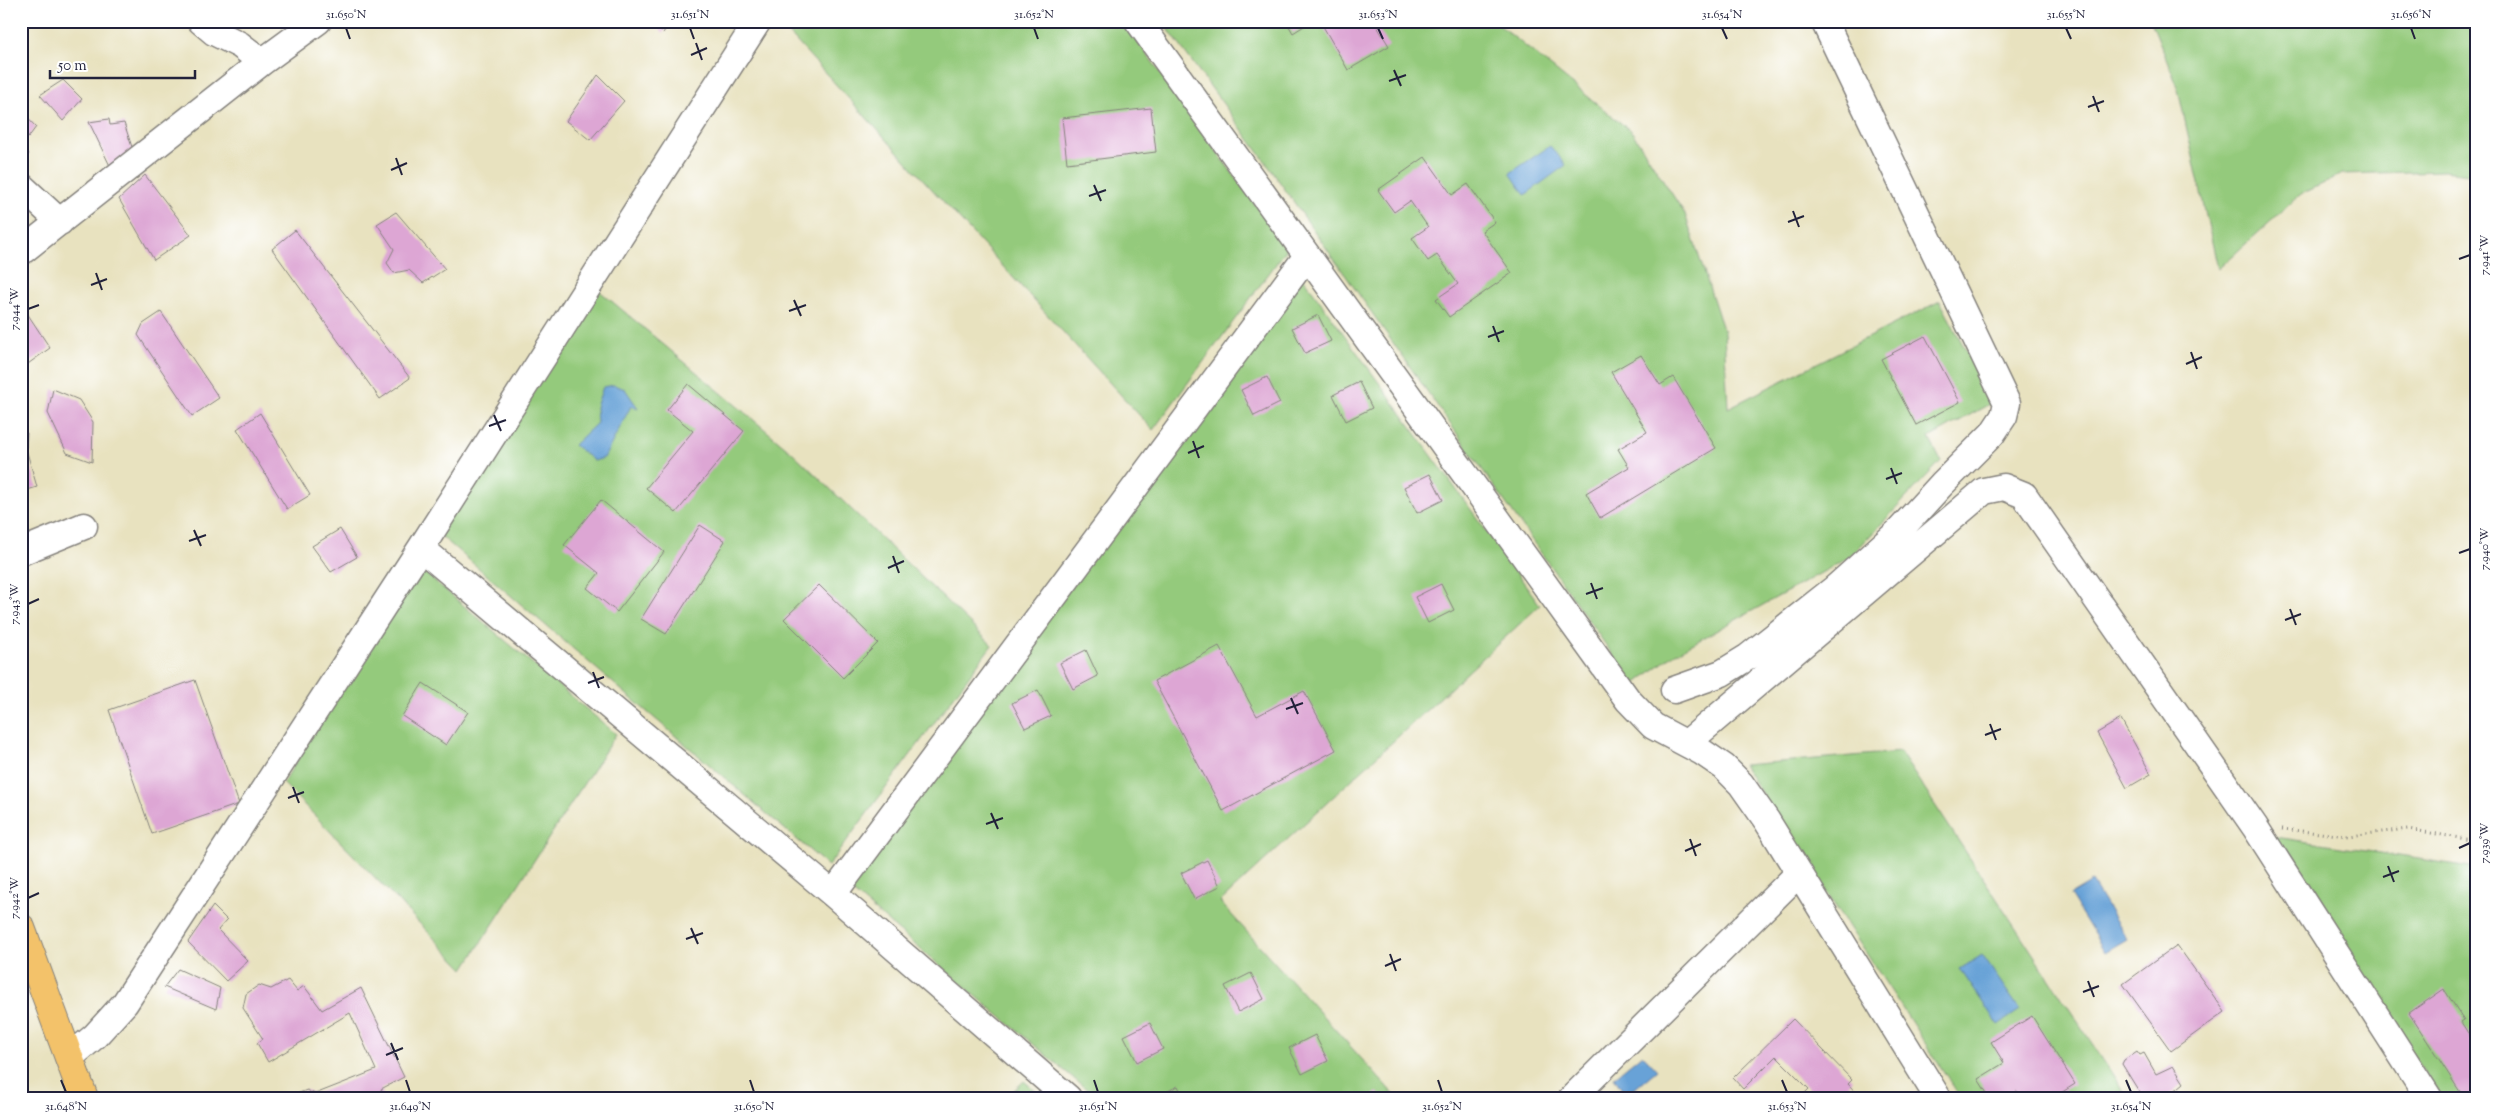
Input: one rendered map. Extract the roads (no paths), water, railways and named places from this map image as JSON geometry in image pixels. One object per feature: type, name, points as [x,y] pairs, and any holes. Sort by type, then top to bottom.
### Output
[{"type":"main road","points":[[21,928],[84,1098]]},
{"type":"street","points":[[201,21],[214,32],[240,45],[262,62]]},
{"type":"street","points":[[21,252],[262,62],[318,21]]},
{"type":"street","points":[[69,1058],[95,1036],[125,1003],[421,548],[758,21]]},
{"type":"street","points":[[1138,21],[1628,700],[1653,726],[1687,743],[1724,767],[1742,784],[1938,1098]]},
{"type":"street","points":[[1674,690],[1722,673],[1748,657],[1834,589],[1899,531],[1992,434],[2006,410],[2007,403],[2001,388],[1824,21]]},
{"type":"street","points":[[21,186],[60,222]]},
{"type":"street","points":[[833,894],[1307,256]]},
{"type":"street","points":[[1687,743],[1984,492],[2004,487],[2024,495],[2255,828],[2429,1098]]},
{"type":"street","points":[[21,552],[84,526]]},
{"type":"street","points":[[421,548],[833,894],[1068,1098]]},
{"type":"street","points":[[1572,1098],[1799,873]]},
{"type":"water","points":[[1550,146],[1566,165],[1525,195],[1510,173]]},
{"type":"water","points":[[614,385],[625,389],[638,408],[631,406],[604,458],[594,461],[574,445],[597,423],[596,407],[603,387]]},
{"type":"water","points":[[2092,882],[2127,939],[2105,952],[2070,895]]},
{"type":"water","points":[[1982,955],[2020,1010],[1998,1025],[1960,969]]},
{"type":"water","points":[[1642,1054],[1657,1070],[1626,1096],[1614,1077]]}]
